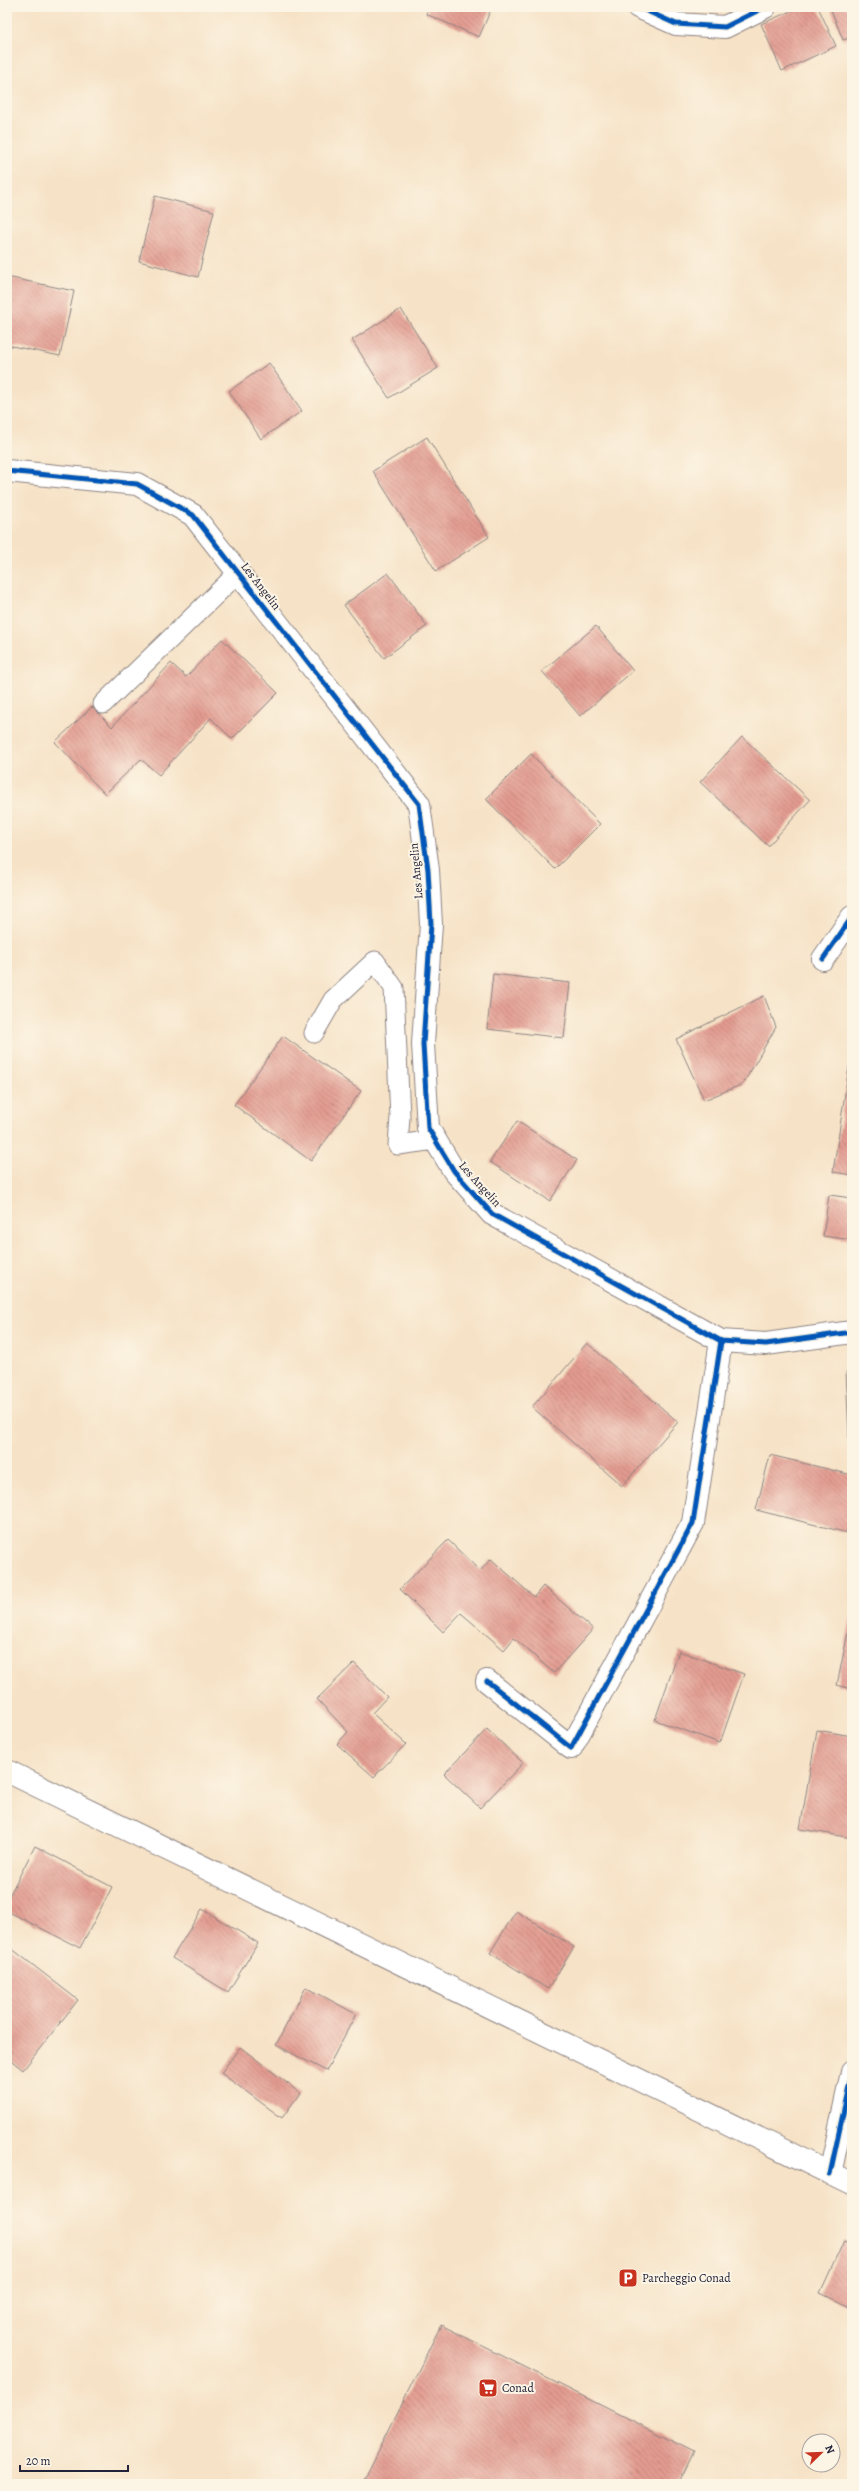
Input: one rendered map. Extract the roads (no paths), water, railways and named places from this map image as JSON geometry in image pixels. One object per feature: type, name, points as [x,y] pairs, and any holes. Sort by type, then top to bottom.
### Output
[{"type":"street","points":[[638,7],[676,24],[725,27],[765,7]]},
{"type":"street","name":"Les Angelin","points":[[7,471],[137,484],[193,516],[419,804],[428,870],[431,924],[423,1044],[428,1128],[454,1171],[492,1214],[721,1341]]},
{"type":"street","points":[[823,959],[852,917]]},
{"type":"street","points":[[487,1681],[571,1748],[693,1523],[721,1341],[766,1344],[852,1332]]},
{"type":"street","points":[[7,1771],[852,2184]]},
{"type":"street","points":[[830,2174],[852,2072]]},
{"type":"lane","points":[[103,704],[238,573]]},
{"type":"lane","points":[[314,1033],[333,1000],[375,961],[394,988],[400,1117],[398,1145],[435,1140]]},
{"type":"place","name":"Parcheggio Conad","points":[[628,2278]]},
{"type":"place","name":"Conad","points":[[488,2388]]}]
